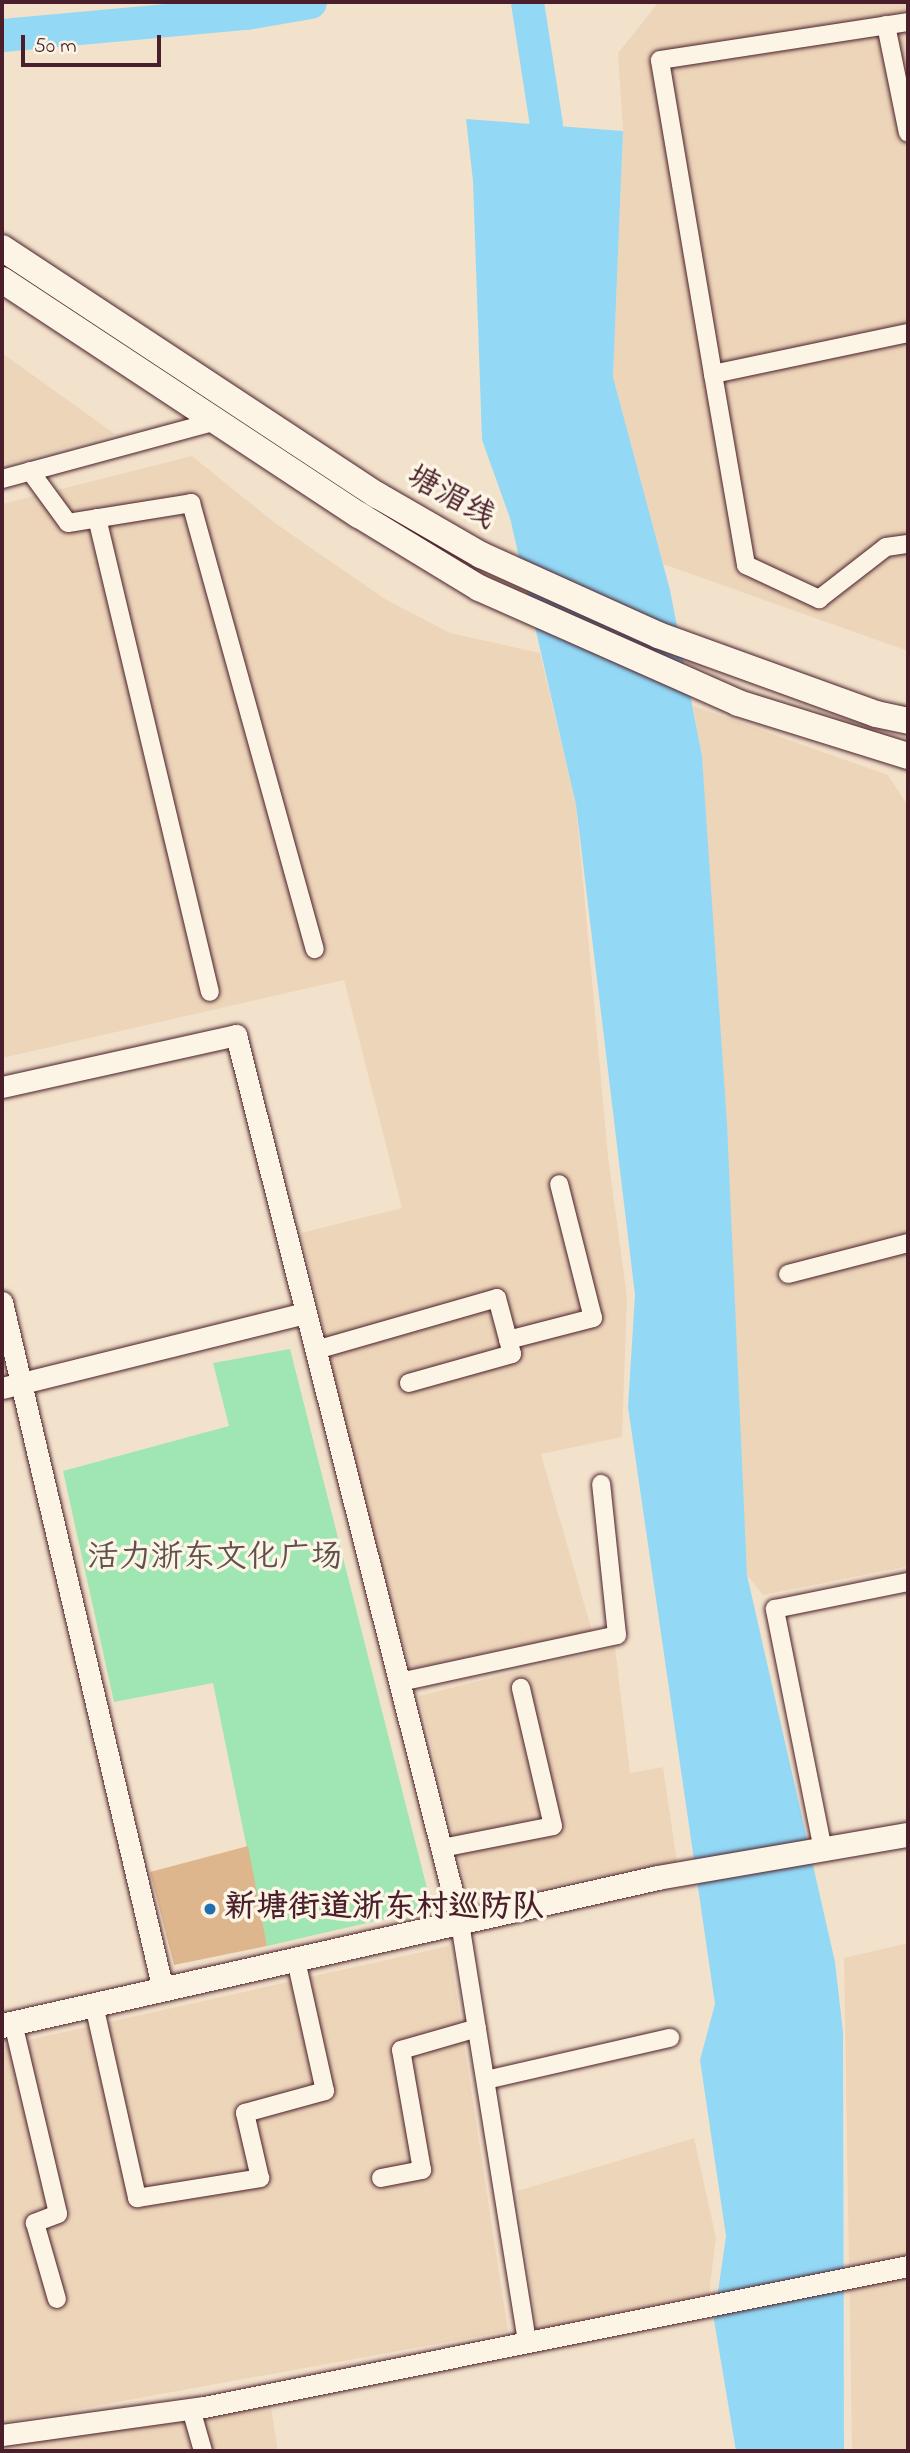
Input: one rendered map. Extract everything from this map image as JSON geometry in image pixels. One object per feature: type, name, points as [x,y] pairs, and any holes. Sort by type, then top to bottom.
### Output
[{"type":"main road","name":"塘湄线","points":[[2,248],[377,495],[481,555],[658,635],[876,714],[908,721]]},
{"type":"main road","points":[[2,280],[479,588],[738,703],[908,756]]},
{"type":"main road","points":[[8,2024],[658,1878],[908,1835]]},
{"type":"street","points":[[908,22],[660,60],[746,565],[819,599],[886,547],[908,544]]},
{"type":"street","points":[[886,26],[908,132]]},
{"type":"street","points":[[713,374],[908,333]]},
{"type":"street","points":[[2,479],[217,421]]},
{"type":"street","points":[[30,471],[68,523],[191,503],[315,948]]},
{"type":"street","points":[[97,518],[211,992]]},
{"type":"street","points":[[2,1087],[236,1035],[460,1923],[527,2341]]},
{"type":"street","points":[[508,1340],[593,1318],[559,1184]]},
{"type":"street","points":[[788,1274],[908,1243]]},
{"type":"street","points":[[316,1350],[497,1298],[512,1354],[409,1383]]},
{"type":"street","points":[[2,1302],[11,1386],[163,1990]]},
{"type":"street","points":[[11,1386],[306,1313]]},
{"type":"street","points":[[400,1682],[617,1635],[601,1484]]},
{"type":"street","points":[[823,1850],[775,1609],[908,1582]]},
{"type":"street","points":[[442,1849],[553,1826],[521,1688]]},
{"type":"street","points":[[94,2005],[137,2197],[260,2178],[245,2113],[325,2091],[296,1960]]},
{"type":"street","points":[[8,2024],[58,2214],[35,2223],[57,2299]]},
{"type":"street","points":[[381,2178],[422,2170],[401,2050],[477,2028]]},
{"type":"street","points":[[486,2080],[670,2038]]},
{"type":"street","points":[[2,2435],[191,2409],[908,2266]]},
{"type":"street","points":[[191,2409],[203,2451]]},
{"type":"shaded area","points":[[659,2],[908,2],[908,651],[663,564],[613,377],[623,131],[618,53]]},
{"type":"shaded area","points":[[2,353],[115,434],[2,465]]},
{"type":"shaded area","points":[[192,456],[275,523],[385,599],[450,633],[540,653],[576,805],[608,1156],[627,1297],[622,1437],[541,1454],[592,1631],[410,1669],[360,1491],[301,1233],[402,1208],[344,980],[2,1058],[2,504]]},
{"type":"shaded area","points":[[693,706],[888,775],[908,806],[908,1566],[763,1595],[747,1575],[702,756]]},
{"type":"shaded area","points":[[615,1647],[630,1773],[663,1767],[677,1862],[470,1902],[419,1696]]},
{"type":"shaded area","points":[[908,1943],[908,2451],[852,2451],[844,1958]]},
{"type":"shaded area","points":[[449,1946],[508,2331],[2,2423],[2,2046]]},
{"type":"shaded area","points":[[694,2138],[716,2238],[709,2294],[537,2329],[517,2191]]},
{"type":"shaded area","points":[[270,2401],[278,2451],[2,2451],[2,2435]]},
{"type":"green space","name":"活力浙东文化广场","points":[[290,1349],[432,1908],[267,1946],[213,1683],[114,1702],[63,1471],[229,1426],[213,1363]]},
{"type":"water","points":[[466,119],[623,131],[613,377],[670,590],[702,756],[727,1124],[747,1575],[835,1962],[843,2032],[844,2451],[736,2451],[714,2320],[726,2236],[700,2060],[715,2004],[628,1407],[635,1295],[576,805],[510,518],[482,440],[473,181]]},
{"type":"building","name":"新塘街道浙东村巡防队","points":[[248,1846],[267,1946],[174,1965],[150,1872]]},
{"type":"waterway","points":[[2,35],[246,13],[310,2]]},
{"type":"waterway","points":[[527,2],[546,125]]},
{"type":"place","name":"新塘街道浙东村巡防队","points":[[210,1909]]}]
